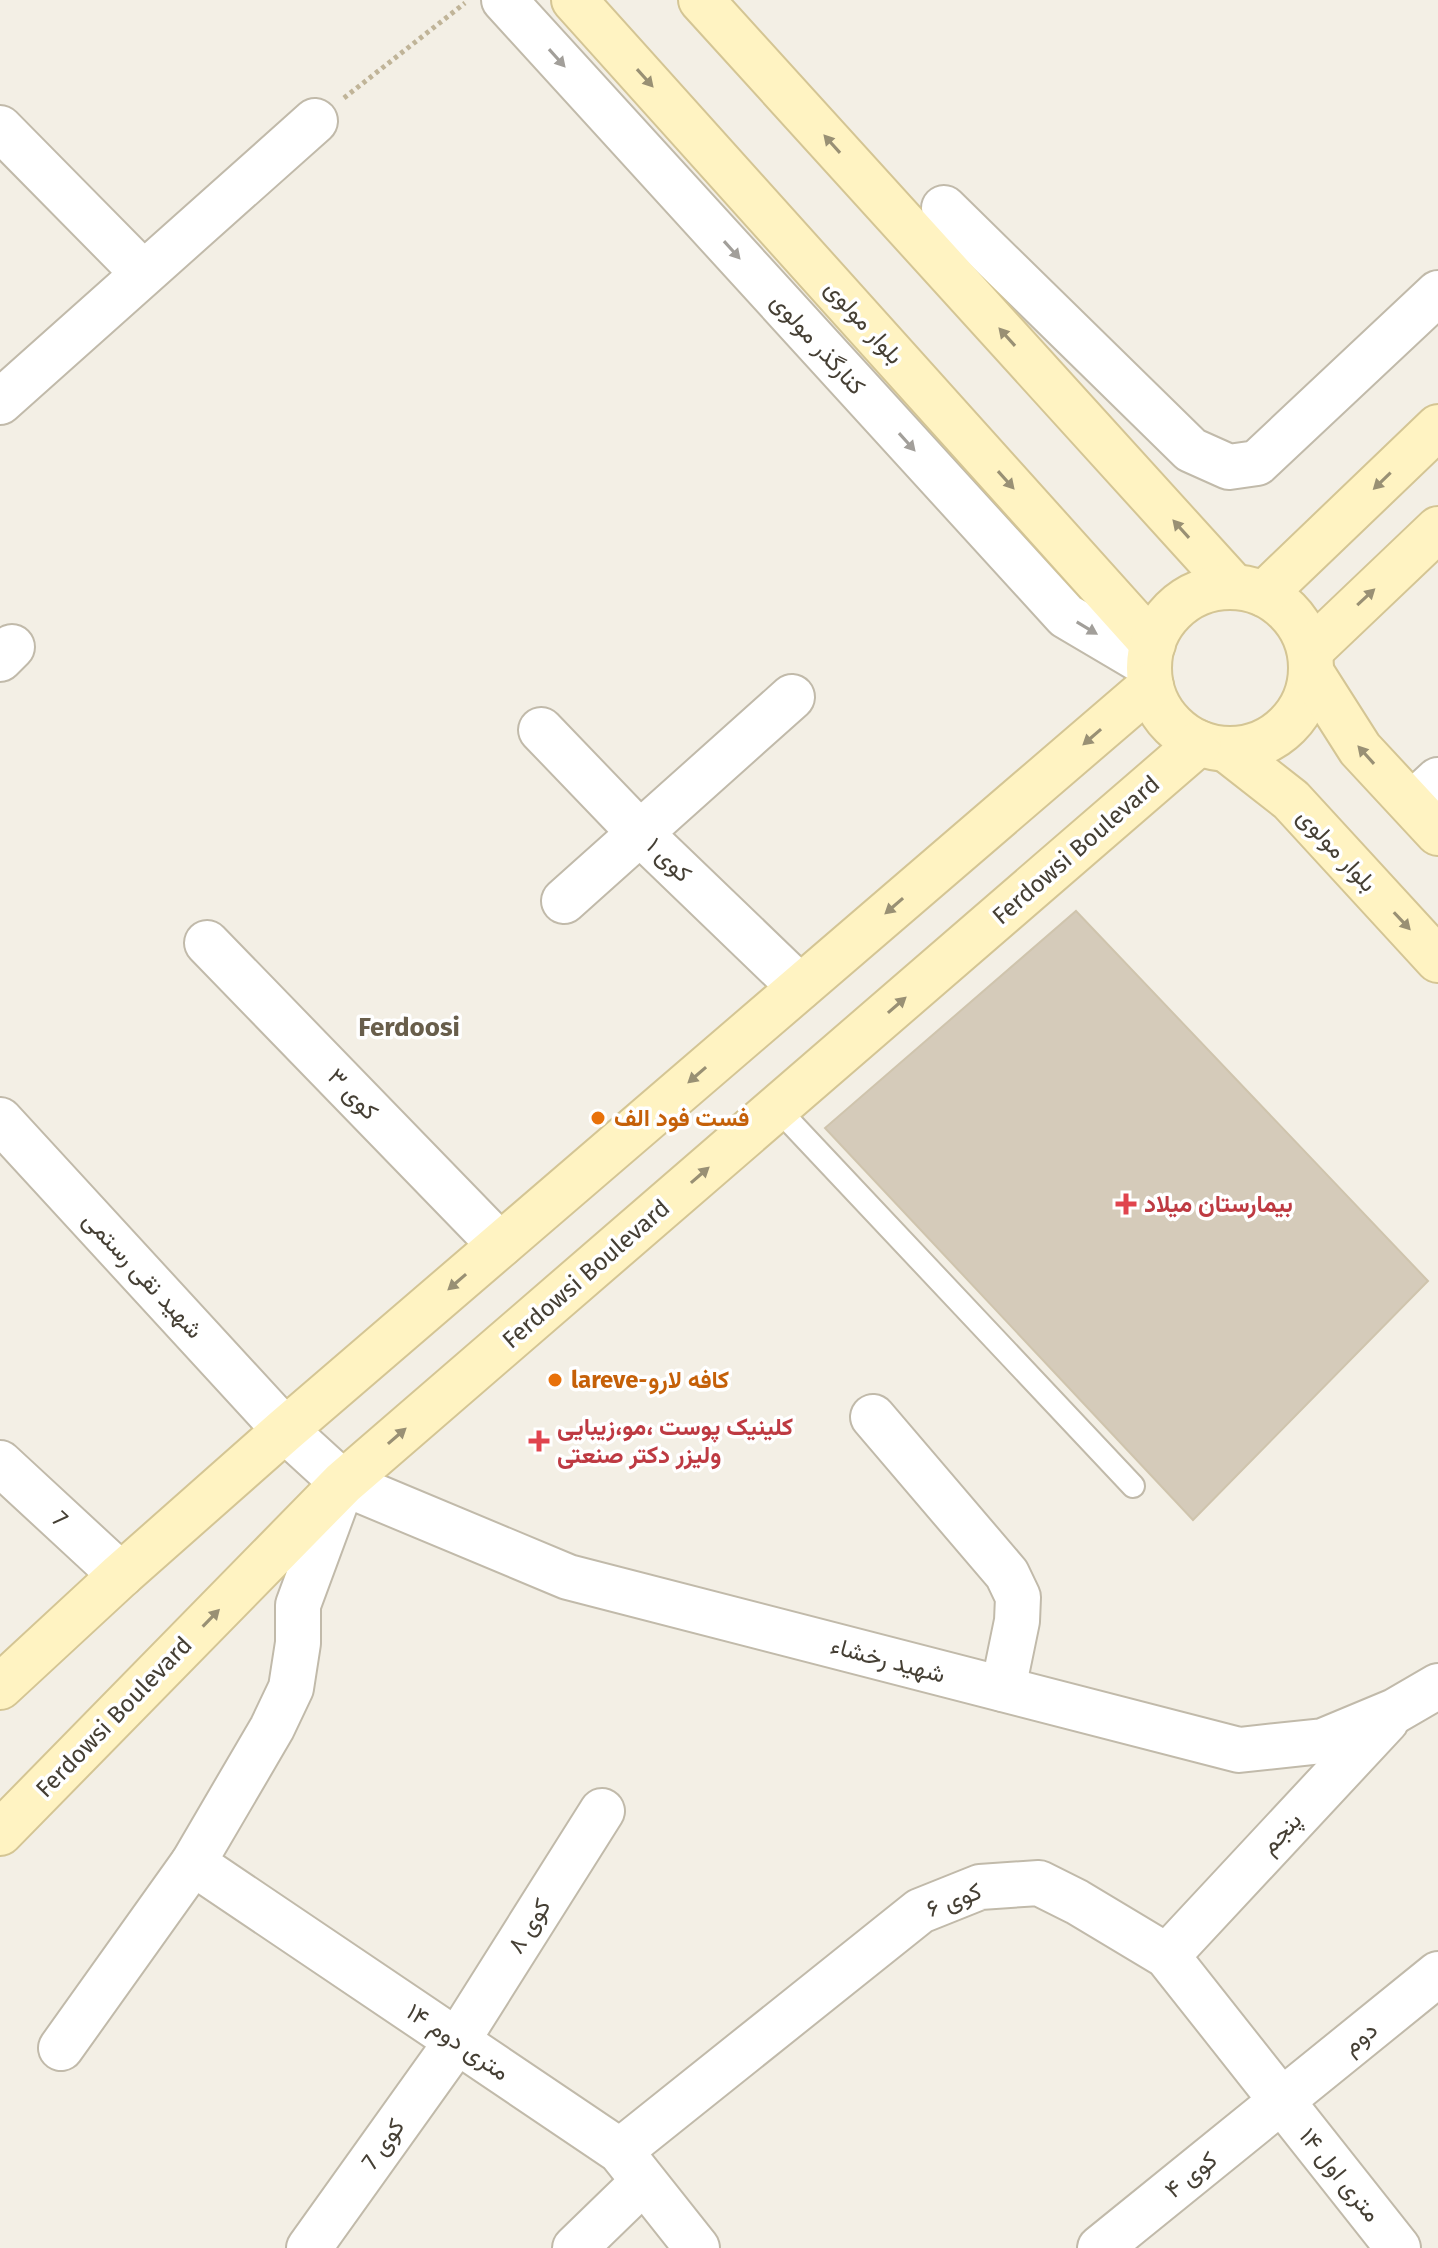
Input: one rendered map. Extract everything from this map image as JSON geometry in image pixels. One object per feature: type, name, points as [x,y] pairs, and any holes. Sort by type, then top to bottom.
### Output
[{"type":"main road","name":"بلوار مولوی","points":[[574,0],[1151,665]]},
{"type":"main road","points":[[701,0],[1249,590]]},
{"type":"main road","points":[[1249,590],[1438,427]]},
{"type":"main road","points":[[1310,661],[1438,529]]},
{"type":"main road","points":[[1213,589],[1249,590],[1280,604],[1294,617],[1304,633],[1310,661],[1308,693],[1299,712],[1285,728],[1267,740],[1247,748],[1213,746],[1182,734],[1168,721],[1157,704],[1151,665],[1162,625],[1175,608],[1213,589]]},
{"type":"main road","points":[[1310,661],[1360,749],[1429,806]]},
{"type":"main road","points":[[0,1687],[285,1430],[800,987],[1151,665]]},
{"type":"main road","name":"بلوار مولوی","points":[[1213,746],[1291,800],[1438,960]]},
{"type":"main road","name":"Ferdowsi Boulevard","points":[[0,1833],[343,1483],[777,1108],[1213,746]]},
{"type":"street","name":"کنارگذر مولوی","points":[[504,0],[1066,616],[1151,665]]},
{"type":"street","points":[[0,402],[315,121]]},
{"type":"street","points":[[0,128],[143,273]]},
{"type":"street","points":[[944,208],[1191,450],[1229,467],[1257,463],[1438,293]]},
{"type":"street","points":[[564,901],[792,697]]},
{"type":"street","name":"کوی ۱","points":[[541,730],[640,833],[800,987]]},
{"type":"street","name":"کوی ۳","points":[[207,943],[500,1245]]},
{"type":"street","name":"شهید نقی رستمی","points":[[0,1120],[285,1430],[343,1483]]},
{"type":"street","points":[[873,1417],[1007,1574],[1018,1597],[1017,1621],[1003,1689]]},
{"type":"street","name":"7","points":[[0,1463],[121,1575]]},
{"type":"street","points":[[61,2048],[193,1863],[272,1728],[291,1688],[298,1643],[298,1605],[343,1483]]},
{"type":"street","name":"شهید رخشاء","points":[[343,1483],[568,1577],[1239,1750],[1323,1741],[1395,1711],[1438,1686]]},
{"type":"street","name":"پنجم","points":[[1167,1956],[1395,1711]]},
{"type":"street","name":"کوی ۸","points":[[457,2041],[602,1811]]},
{"type":"street","name":"۱۴ متری دوم","points":[[193,1863],[457,2041],[632,2167],[697,2248]]},
{"type":"street","name":"کوی ۶","points":[[575,2248],[632,2167],[920,1911],[980,1887],[1039,1883],[1167,1956],[1282,2102]]},
{"type":"street","name":"دوم","points":[[1282,2102],[1438,1974]]},
{"type":"street","name":"کوی 7","points":[[309,2248],[457,2041]]},
{"type":"street","name":"کوی ۴","points":[[1100,2248],[1282,2102]]},
{"type":"street","name":"۱۴ متری اول","points":[[1282,2102],[1398,2248]]},
{"type":"lane","points":[[777,1108],[1133,1486]]},
{"type":"path","points":[[315,121],[469,0]]},
{"type":"building","name":"بیمارستان میلاد","points":[[1076,911],[1428,1281],[1193,1520],[825,1128]]},
{"type":"place","name":"فست فود الف","points":[[598,1118]]},
{"type":"place","name":"بیمارستان میلاد","points":[[1126,1204]]},
{"type":"place","name":"lareve-کافه لارو","points":[[555,1380]]},
{"type":"place","name":"کلینیک پوست ،مو،زیبایی ولیزر دکتر صنعتی","points":[[539,1441]]},
{"type":"district","name":"Ferdoosi","points":[[409,1027]]}]
